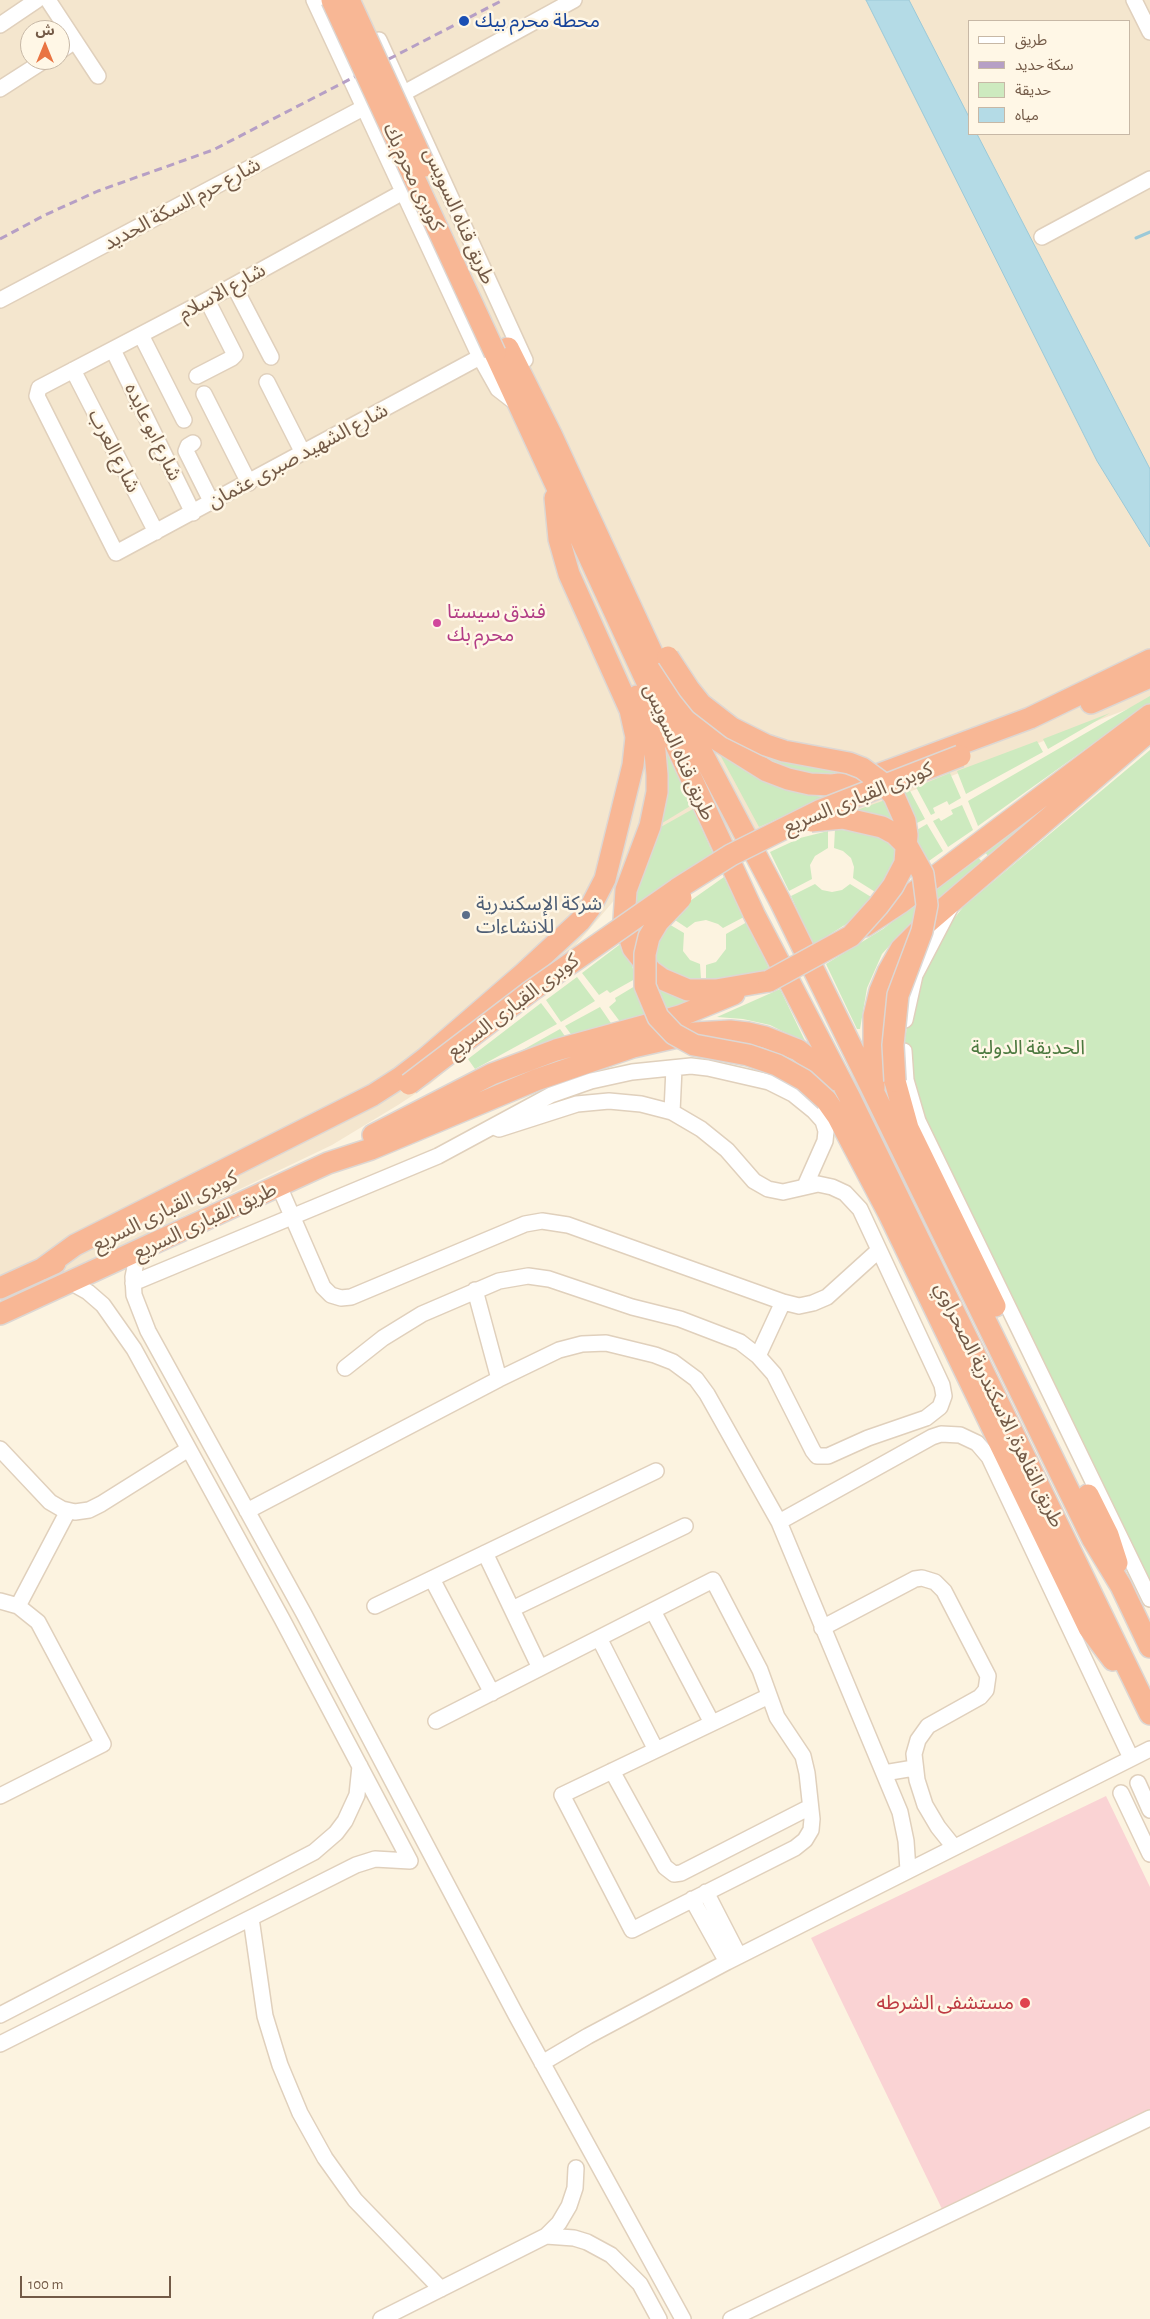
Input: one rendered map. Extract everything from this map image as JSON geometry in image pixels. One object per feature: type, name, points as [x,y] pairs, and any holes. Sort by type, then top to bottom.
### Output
[{"type":"highway","name":"كوبرى محرم بك","points":[[332,0],[494,353]]},
{"type":"highway","name":"كوبرى محرم بك","points":[[349,0],[494,353]]},
{"type":"highway","name":"طريق قناه السويس","points":[[494,353],[754,914],[849,1096]]},
{"type":"highway","name":"طريق قناه السويس","points":[[494,353],[551,434],[671,694],[780,900],[874,1095]]},
{"type":"highway","points":[[0,1288],[42,1269],[75,1245],[374,1095],[440,1047],[580,921],[590,908],[605,879],[633,765],[636,737],[630,710],[569,574],[557,521],[554,484]]},
{"type":"highway","points":[[584,508],[618,552],[668,657],[688,689],[701,704],[732,728],[766,745],[784,751],[849,763],[862,768],[880,780],[894,796],[905,821],[907,835],[905,863],[886,896],[851,936]]},
{"type":"highway","points":[[557,521],[649,724],[656,757],[657,775],[654,809],[650,826],[626,890],[624,920],[633,948],[651,971],[662,980],[688,990],[716,990],[768,981]]},
{"type":"highway","points":[[671,694],[719,741],[742,757],[788,779],[810,784],[832,785],[855,782],[877,775],[1030,718],[1150,660]]},
{"type":"highway","name":"كوبرى القبارى السريع","points":[[42,1269],[107,1240],[156,1214],[308,1142],[364,1112],[409,1084],[531,991],[702,872],[792,823],[1150,678]]},
{"type":"highway","name":"كوبرى القبارى السريع","points":[[328,1164],[355,1145],[444,1097],[520,1063],[564,1048],[680,1016],[768,981],[851,936],[900,903],[1150,715]]},
{"type":"highway","points":[[874,1095],[874,1016],[880,991],[901,949],[957,897],[1150,731]]},
{"type":"highway","points":[[792,823],[843,818],[882,827],[895,834],[908,847],[923,874],[928,905],[922,931],[898,995],[894,1030],[895,1081],[908,1128],[1108,1535],[1121,1586]]},
{"type":"highway","points":[[702,872],[687,893],[663,915],[650,937],[644,954],[643,975],[652,1008],[670,1030],[694,1045],[763,1060],[804,1080],[826,1100],[838,1117],[888,1212],[1089,1628],[1105,1652],[1126,1668]]},
{"type":"highway","points":[[328,1164],[370,1150],[536,1080],[633,1047],[696,1033],[730,1031],[782,1042],[798,1050],[825,1070],[849,1096]]},
{"type":"highway","name":"طريق القاهرة, الاسكندرية الصحراوي","points":[[874,1095],[1092,1538],[1121,1586],[1150,1647]]},
{"type":"highway","name":"طريق القاهرة, الاسكندرية الصحراوي","points":[[849,1096],[1150,1714]]},
{"type":"highway","name":"طريق القبارى السريع","points":[[0,1314],[328,1164]]},
{"type":"street","points":[[0,25],[37,0]]},
{"type":"street","points":[[48,0],[98,76]]},
{"type":"street","name":"طريق قناه السويس","points":[[314,0],[403,192],[494,353]]},
{"type":"street","name":"طريق قناه السويس","points":[[359,0],[404,93],[544,399],[551,434]]},
{"type":"street","points":[[404,93],[574,0]]},
{"type":"street","points":[[1134,0],[1150,32]]},
{"type":"street","points":[[70,44],[75,41]]},
{"type":"street","points":[[0,89],[29,70]]},
{"type":"street","name":"شارع حرم السكة الحديد","points":[[0,300],[365,108]]},
{"type":"street","points":[[1042,237],[1150,179]]},
{"type":"street","name":"شارع الاسلام","points":[[116,553],[37,396],[39,388],[234,286],[403,192]]},
{"type":"street","points":[[234,286],[271,357]]},
{"type":"street","points":[[197,376],[235,355],[208,300]]},
{"type":"street","points":[[141,335],[184,420]]},
{"type":"street","name":"شارع ابو عايده","points":[[113,350],[192,513]]},
{"type":"street","name":"شارع الشهيد صبرى عثمان","points":[[116,553],[494,353]]},
{"type":"street","name":"شارع العرب","points":[[73,370],[156,532]]},
{"type":"street","points":[[267,382],[303,453]]},
{"type":"street","points":[[204,394],[248,483]]},
{"type":"street","points":[[193,443],[188,446],[186,451],[212,503]]},
{"type":"street","points":[[957,897],[924,956],[909,995],[905,1015],[904,1043],[911,1102],[927,1141],[1150,1599]]},
{"type":"street","points":[[672,1112],[674,1068]]},
{"type":"street","points":[[133,1284],[438,1156],[494,1127],[525,1108],[571,1088],[618,1074],[674,1068],[708,1068],[740,1074],[782,1088],[804,1102],[822,1121],[826,1131],[825,1141],[805,1186]]},
{"type":"street","points":[[345,1368],[403,1324],[442,1304],[475,1290],[518,1277],[549,1279],[720,1332],[740,1342],[758,1356],[774,1374],[812,1451],[818,1456],[828,1456],[936,1412],[942,1402],[942,1385],[860,1209],[851,1198],[832,1187],[818,1184],[783,1192],[761,1186],[715,1138],[672,1112],[641,1104],[593,1102],[562,1107],[498,1130],[494,1127]]},
{"type":"street","points":[[279,1186],[323,1287],[331,1295],[341,1298],[351,1297],[525,1224],[542,1220],[568,1224],[783,1302],[799,1306],[820,1301],[879,1250]]},
{"type":"street","points":[[138,1252],[133,1284],[136,1303],[148,1331],[247,1511],[542,2063],[683,2319]]},
{"type":"street","points":[[0,2044],[365,1861],[385,1858],[410,1860],[150,1377],[110,1313],[96,1298],[70,1282]]},
{"type":"street","points":[[475,1290],[499,1379]]},
{"type":"street","points":[[758,1356],[783,1302]]},
{"type":"street","points":[[247,1511],[499,1379],[559,1350],[582,1344],[618,1345],[673,1362],[696,1379],[707,1394],[779,1522],[809,1590],[822,1628],[904,1826],[908,1870]]},
{"type":"street","points":[[779,1522],[932,1437],[941,1434],[960,1435],[977,1443],[989,1457],[1131,1758]]},
{"type":"street","points":[[0,1449],[50,1502],[68,1511],[82,1511],[95,1508],[188,1450]]},
{"type":"street","points":[[375,1606],[656,1471]]},
{"type":"street","points":[[18,1606],[68,1511]]},
{"type":"street","points":[[512,1609],[685,1526]]},
{"type":"street","points":[[485,1554],[540,1668]]},
{"type":"street","points":[[432,1579],[492,1693]]},
{"type":"street","points":[[822,1628],[915,1579],[928,1579],[940,1586],[944,1591],[987,1672],[987,1686],[980,1697],[928,1726],[915,1747],[914,1768],[925,1805],[938,1827],[954,1847]]},
{"type":"street","points":[[436,1721],[713,1580],[760,1670],[777,1717],[803,1756],[810,1807],[810,1830],[800,1844],[632,1930],[562,1794],[769,1696]]},
{"type":"street","points":[[0,1601],[18,1606],[34,1617],[42,1628],[103,1744],[0,1796]]},
{"type":"street","points":[[653,1611],[712,1723]]},
{"type":"street","points":[[599,1638],[656,1750]]},
{"type":"street","points":[[542,2063],[588,2036],[733,1959],[1150,1749]]},
{"type":"street","points":[[0,2015],[314,1852],[326,1843],[345,1822],[357,1795],[360,1766]]},
{"type":"street","points":[[884,1774],[914,1768]]},
{"type":"street","points":[[612,1771],[665,1867],[674,1874],[681,1873],[810,1807]]},
{"type":"street","points":[[1138,1783],[1150,1810]]},
{"type":"street","points":[[1121,1793],[1150,1854]]},
{"type":"street","points":[[706,1892],[733,1959]]},
{"type":"street","points":[[692,1899],[733,1959]]},
{"type":"street","points":[[251,1918],[265,2016],[280,2065],[300,2113],[325,2158],[355,2200],[441,2289]]},
{"type":"street","points":[[731,2319],[1150,2118]]},
{"type":"street","points":[[381,2319],[546,2236],[559,2223],[569,2206],[575,2188],[576,2168]]},
{"type":"street","points":[[546,2236],[574,2238],[599,2248],[622,2263],[640,2284],[659,2319]]},
{"type":"street","points":[[640,2284],[658,2275]]},
{"type":"shaded area","points":[[0,0],[1150,0],[1150,698],[1136,706],[761,848],[629,883],[539,988],[471,1050],[430,1084],[332,1145],[0,1304]]},
{"type":"shaded area","points":[[1106,1796],[1150,1887],[1150,2109],[942,2209],[811,1938]]},
{"type":"green space","points":[[1150,696],[1150,703],[978,826],[968,801]]},
{"type":"green space","points":[[1110,713],[1048,749],[1043,739]]},
{"type":"green space","points":[[718,725],[856,773],[825,775],[799,772],[772,764]]},
{"type":"green space","points":[[665,739],[692,805],[659,825],[664,756]]},
{"type":"green space","points":[[1037,741],[1043,752],[966,794],[957,771]]},
{"type":"green space","name":"الحديقة الدولية","points":[[1150,750],[1150,1586],[920,1116],[906,1055],[905,1040],[911,998],[940,936],[964,906]]},
{"type":"green space","points":[[718,751],[796,791],[825,798],[759,827]]},
{"type":"green space","points":[[950,773],[961,798],[949,805],[947,801],[933,808],[935,813],[931,815],[916,787]]},
{"type":"green space","points":[[909,789],[925,819],[915,824],[901,792]]},
{"type":"green space","points":[[1058,797],[989,857],[983,850]]},
{"type":"green space","points":[[888,799],[899,822],[843,815]]},
{"type":"green space","points":[[962,805],[973,830],[948,847],[933,821],[939,818],[941,821],[953,814],[951,810]]},
{"type":"green space","points":[[693,809],[714,856],[640,907],[633,904],[634,893],[659,828]]},
{"type":"green space","points":[[927,824],[943,851],[926,863],[915,847],[915,831]]},
{"type":"green space","points":[[835,829],[872,834],[888,841],[900,853],[880,895],[853,878],[854,867],[851,858],[843,851],[834,848]]},
{"type":"green space","points":[[828,831],[828,848],[815,856],[810,865],[812,879],[789,891],[770,852],[800,838]]},
{"type":"green space","points":[[977,856],[983,863],[899,935],[882,954],[867,988],[860,1029],[857,1029],[826,964],[883,929]]},
{"type":"green space","points":[[724,877],[744,917],[723,928],[706,920],[695,922],[687,928],[672,918],[690,901]]},
{"type":"green space","points":[[815,884],[822,890],[832,892],[842,890],[850,884],[876,900],[851,921],[813,945],[791,896]]},
{"type":"green space","points":[[747,922],[770,970],[739,981],[712,985],[675,977],[651,958],[667,923],[684,933],[683,951],[690,960],[700,964],[701,979],[706,979],[706,965],[716,962],[726,949],[726,934]]},
{"type":"green space","points":[[623,942],[631,959],[635,979],[610,993],[607,990],[599,995],[582,973]]},
{"type":"green space","points":[[577,977],[595,1001],[561,1022],[546,1000]]},
{"type":"green space","points":[[635,986],[641,1007],[648,1020],[624,1027],[609,1007],[616,1001],[615,998]]},
{"type":"green space","points":[[659,986],[699,998],[665,1016],[652,990]]},
{"type":"green space","points":[[780,989],[806,1043],[770,1025],[743,1019],[717,1017]]},
{"type":"green space","points":[[541,1003],[557,1024],[475,1069],[468,1059]]},
{"type":"green space","points":[[600,1007],[615,1029],[575,1040],[565,1026]]},
{"type":"green space","points":[[560,1029],[569,1042],[512,1056]]},
{"type":"water","points":[[866,0],[909,0],[968,115],[968,135],[978,135],[1150,469],[1150,547],[1097,461]]},
{"type":"waterway","points":[[1136,238],[1150,232]]},
{"type":"railway","points":[[0,239],[45,215],[98,191],[213,150],[503,0]]},
{"type":"place","name":"محطة محرم بيك","points":[[464,21]]},
{"type":"place","name":"فندق سيستا محرم بك","points":[[437,623]]},
{"type":"place","name":"شركة الإسكندرية للانشاءات","points":[[466,915]]},
{"type":"place","name":"مستشفى الشرطه","points":[[1025,2003]]}]
